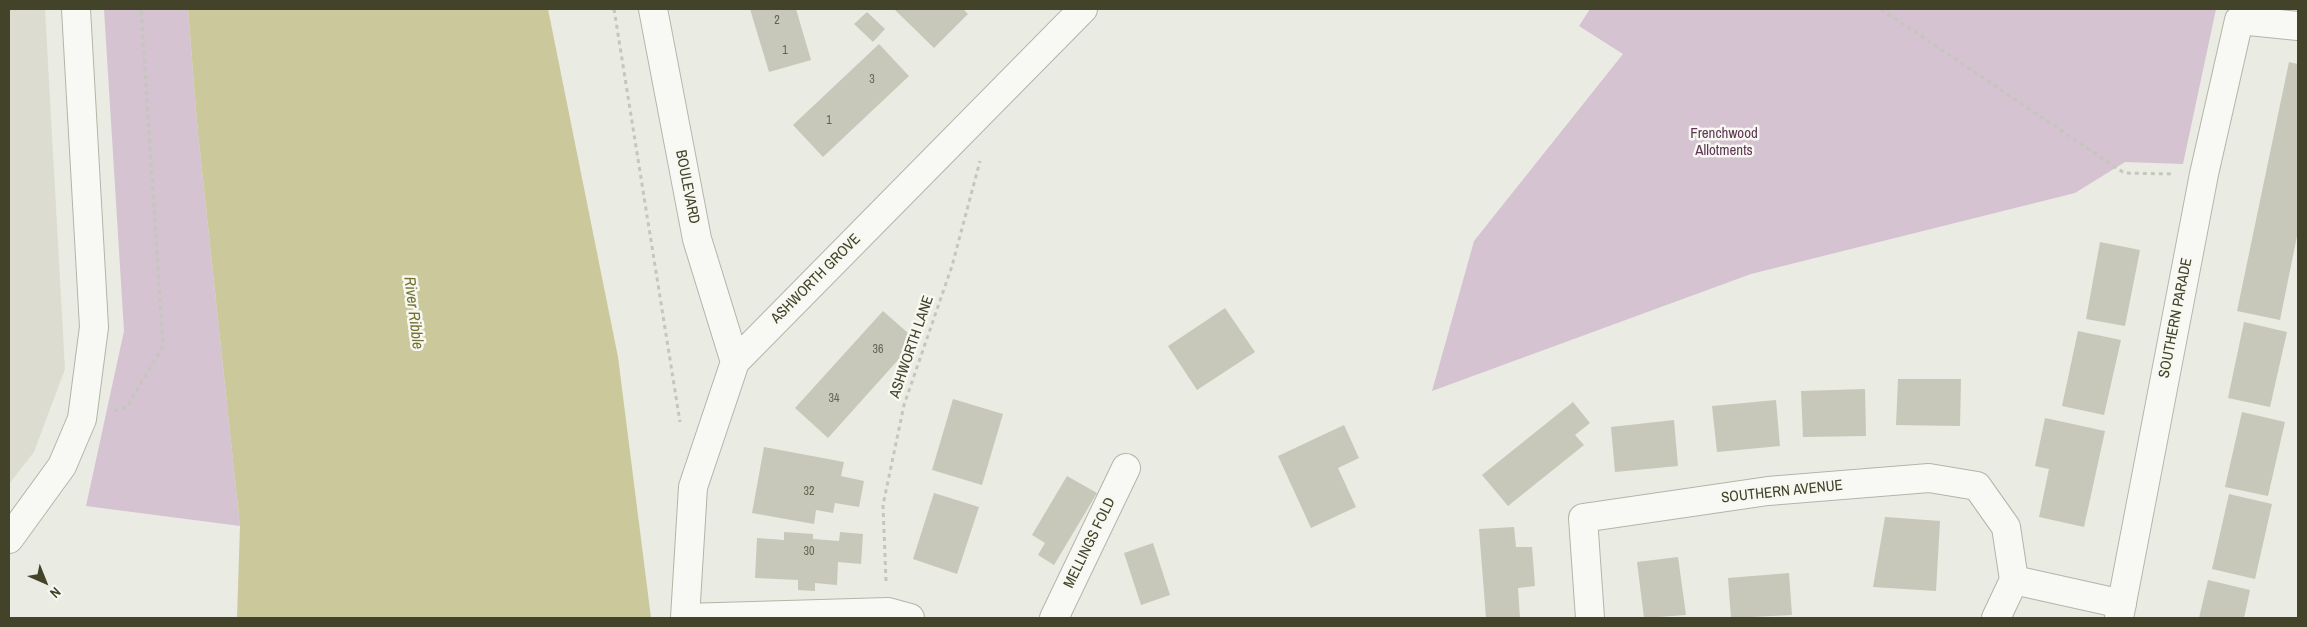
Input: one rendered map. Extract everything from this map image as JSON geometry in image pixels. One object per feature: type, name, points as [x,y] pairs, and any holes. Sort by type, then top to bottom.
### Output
[{"type":"street","points":[[9,539],[62,466],[82,419],[94,327],[76,9]]},
{"type":"street","name":"BOULEVARD","points":[[653,9],[698,239],[735,362]]},
{"type":"street","name":"ASHWORTH GROVE","points":[[685,618],[693,487],[735,362],[1083,9]]},
{"type":"street","name":"SOUTHERN PARADE","points":[[2120,611],[2204,174],[2239,20],[2298,26]]},
{"type":"street","name":"MELLINGS FOLD","points":[[1054,618],[1126,468]]},
{"type":"street","name":"SOUTHERN AVENUE","points":[[1590,618],[1583,518],[1768,491],[1929,478],[1977,486],[2006,527],[2014,580]]},
{"type":"street","points":[[1996,618],[2014,580],[2120,611]]},
{"type":"street","points":[[685,618],[899,615]]},
{"type":"path","points":[[127,407],[163,346],[141,9]]},
{"type":"path","points":[[614,9],[680,424],[711,432]]},
{"type":"path","points":[[1881,9],[2124,174],[2204,174]]},
{"type":"path","name":"ASHWORTH LANE","points":[[899,615],[883,505],[904,405],[952,266],[982,152]]},
{"type":"shaded area","points":[[9,9],[45,9],[65,369],[34,452],[9,484]]},
{"type":"green space","points":[[104,9],[188,9],[197,123],[240,526],[86,506],[124,331]]},
{"type":"green space","name":"Frenchwood Allotments","points":[[1590,9],[2216,9],[2183,164],[2125,162],[2075,193],[1751,274],[1432,391],[1474,241],[1623,54],[1579,26]]},
{"type":"water","name":"River Ribble","points":[[188,9],[548,9],[618,357],[651,618],[237,618],[240,526],[197,123]]},
{"type":"building","points":[[750,9],[796,9],[811,60],[769,72]]},
{"type":"building","points":[[894,9],[963,9],[968,14],[934,48]]},
{"type":"building","points":[[867,12],[885,29],[873,42],[854,24]]},
{"type":"building","points":[[879,44],[909,76],[823,157],[793,125]]},
{"type":"building","points":[[2289,62],[2298,64],[2298,231],[2280,320],[2237,311]]},
{"type":"building","points":[[2100,242],[2140,250],[2125,326],[2086,319]]},
{"type":"building","points":[[1225,308],[1255,352],[1197,390],[1168,346]]},
{"type":"building","points":[[883,311],[916,340],[828,438],[795,408]]},
{"type":"building","points":[[2244,322],[2287,332],[2270,407],[2228,398]]},
{"type":"building","points":[[2078,331],[2121,340],[2104,415],[2062,406]]},
{"type":"building","points":[[1898,379],[1961,379],[1960,426],[1896,425]]},
{"type":"building","points":[[1865,389],[1866,436],[1803,437],[1801,391]]},
{"type":"building","points":[[953,399],[1003,414],[982,485],[932,470]]},
{"type":"building","points":[[1776,400],[1780,446],[1717,452],[1712,406]]},
{"type":"building","points":[[1573,402],[1590,423],[1575,435],[1584,445],[1508,506],[1482,475]]},
{"type":"building","points":[[2242,412],[2285,422],[2268,496],[2225,487]]},
{"type":"building","points":[[2045,418],[2105,431],[2084,527],[2039,517],[2049,469],[2035,466]]},
{"type":"building","points":[[1674,420],[1678,466],[1615,472],[1611,427]]},
{"type":"building","points":[[1344,425],[1359,458],[1338,468],[1356,507],[1311,528],[1278,456]]},
{"type":"building","points":[[764,447],[844,462],[841,476],[864,481],[859,507],[835,503],[833,513],[816,510],[814,524],[752,513]]},
{"type":"building","points":[[1067,476],[1097,493],[1054,565],[1038,555],[1045,543],[1032,535]]},
{"type":"building","points":[[934,493],[979,507],[957,574],[913,559]]},
{"type":"building","points":[[2229,494],[2272,504],[2255,579],[2212,569]]},
{"type":"building","points":[[1885,517],[1940,521],[1936,591],[1873,587]]},
{"type":"building","points":[[1514,527],[1516,547],[1532,547],[1535,586],[1518,588],[1520,618],[1486,618],[1479,529]]},
{"type":"building","points":[[784,532],[813,534],[813,539],[839,541],[840,532],[863,534],[861,564],[838,562],[837,585],[815,583],[815,591],[798,590],[798,580],[755,578],[757,538],[784,540]]},
{"type":"building","points":[[1153,543],[1170,595],[1141,605],[1124,553]]},
{"type":"building","points":[[1678,557],[1686,615],[1644,618],[1637,562]]},
{"type":"building","points":[[1789,573],[1792,615],[1731,618],[1728,578]]},
{"type":"building","points":[[2208,580],[2250,590],[2244,618],[2199,618]]}]
